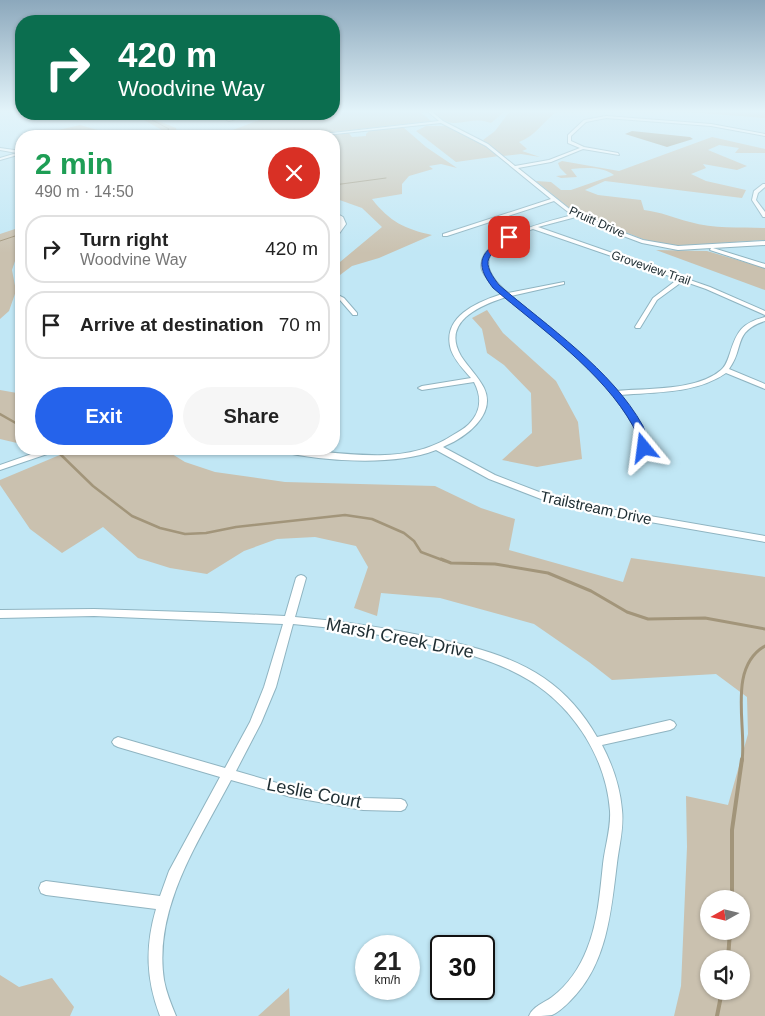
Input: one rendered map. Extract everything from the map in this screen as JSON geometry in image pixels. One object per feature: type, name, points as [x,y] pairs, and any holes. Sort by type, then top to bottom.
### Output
[{"type":"street","name":"Pruitt Drive","points":[[503,158],[554,200],[576,215],[646,242],[678,248],[765,244]]},
{"type":"street","points":[[514,167],[557,158]]},
{"type":"street","points":[[765,185],[756,192],[754,200],[765,216]]},
{"type":"street","points":[[445,235],[554,200]]},
{"type":"street","points":[[576,215],[506,239],[494,247],[486,256],[484,265],[487,275],[506,295],[586,364],[615,393],[639,428],[644,448]]},
{"type":"street","points":[[340,217],[343,224],[340,228]]},
{"type":"street","name":"Groveview Trail","points":[[535,228],[682,279],[765,312]]},
{"type":"street","points":[[707,248],[765,266]]},
{"type":"street","points":[[638,327],[655,298],[682,279]]},
{"type":"street","points":[[340,455],[374,458],[409,455],[436,447],[461,435],[479,416],[483,397],[475,380],[454,348],[453,330],[459,320],[475,307],[506,295],[562,283]]},
{"type":"street","points":[[340,298],[355,314]]},
{"type":"street","points":[[615,393],[695,384],[712,378],[725,370],[737,340],[746,327],[765,319]]},
{"type":"street","points":[[725,370],[765,387]]},
{"type":"street","points":[[422,388],[475,380]]},
{"type":"street","name":"Trailstream Drive","points":[[436,447],[489,478],[547,499],[591,510],[765,538]]},
{"type":"street","points":[[0,468],[36,455]]},
{"type":"street","points":[[168,1016],[155,978],[155,936],[163,903],[174,876],[255,724],[270,688],[301,578]]},
{"type":"street","name":"Marsh Creek Drive","points":[[0,614],[107,612],[288,619],[399,634],[454,646],[497,659],[527,673],[554,693],[582,723],[595,742],[608,769],[614,791],[616,814],[601,930],[592,957],[578,982],[558,1002],[537,1016]]},
{"type":"street","points":[[595,742],[670,725]]},
{"type":"street","name":"Leslie Court","points":[[118,742],[292,792],[328,799],[401,805]]},
{"type":"street","points":[[46,888],[163,903]]},
{"type":"shaded area","points":[[340,158],[443,158],[457,168],[441,164],[429,166],[433,169],[409,176],[402,184],[402,194],[372,199],[392,219],[406,227],[432,235],[379,258],[352,266],[340,275],[340,262],[382,227],[362,208],[340,200]]},
{"type":"shaded area","points":[[451,158],[482,158],[456,162]]},
{"type":"shaded area","points":[[653,158],[729,158],[747,166],[737,170],[703,164],[706,168],[691,174],[706,181],[746,190],[742,198],[605,181],[585,190],[598,195],[641,200],[644,210],[699,224],[718,227],[765,228],[765,240],[678,246],[648,241],[574,212],[536,181],[551,182],[561,190],[571,190],[614,175],[604,170],[582,168],[571,169],[577,177],[561,178],[556,176],[567,175],[558,163],[562,161],[619,171]]},
{"type":"shaded area","points":[[15,229],[15,261],[12,270],[15,294],[9,311],[0,319],[0,234]]},
{"type":"shaded area","points":[[656,250],[707,251],[765,268],[765,290]]},
{"type":"shaded area","points":[[487,310],[503,333],[556,381],[578,422],[582,459],[537,467],[502,460],[532,433],[531,393],[504,365],[487,353],[482,329],[472,318]]},
{"type":"shaded area","points":[[0,390],[15,393],[15,443],[0,439]]},
{"type":"shaded area","points":[[60,455],[174,455],[185,462],[215,472],[285,482],[435,486],[481,508],[515,519],[509,550],[623,582],[631,558],[765,577],[765,1016],[674,1016],[681,986],[687,847],[686,796],[728,805],[748,734],[747,697],[716,674],[612,680],[534,624],[440,598],[381,593],[377,616],[354,608],[368,567],[356,546],[315,537],[277,539],[244,551],[207,574],[170,568],[138,558],[103,527],[62,553],[30,529],[0,485],[0,480]]},
{"type":"shaded area","points":[[0,975],[19,987],[52,978],[74,1007],[70,1016],[0,1016]]},
{"type":"shaded area","points":[[289,988],[290,1016],[258,1016]]},
{"type":"waterway","points":[[340,184],[386,178]]},
{"type":"waterway","points":[[0,241],[15,236]]},
{"type":"waterway","points":[[0,414],[15,423]]},
{"type":"waterway","points":[[61,455],[93,486],[132,516],[160,528],[185,534],[206,533],[236,527],[345,515],[372,519],[404,533],[414,541],[421,552],[445,561]]},
{"type":"waterway","points":[[441,559],[451,563],[495,564],[548,573],[591,591],[627,612],[648,619],[705,618],[765,629]]},
{"type":"waterway","points":[[742,761],[742,683],[746,668],[753,656],[765,646]]},
{"type":"waterway","points":[[732,890],[732,830],[742,759]]},
{"type":"waterway","points":[[729,940],[729,950]]},
{"type":"waterway","points":[[717,1016],[720,1000]]},
{"type":"route","points":[[509,237],[499,242],[486,256],[484,265],[487,275],[496,286],[586,364],[615,393],[639,428],[644,448]]}]
